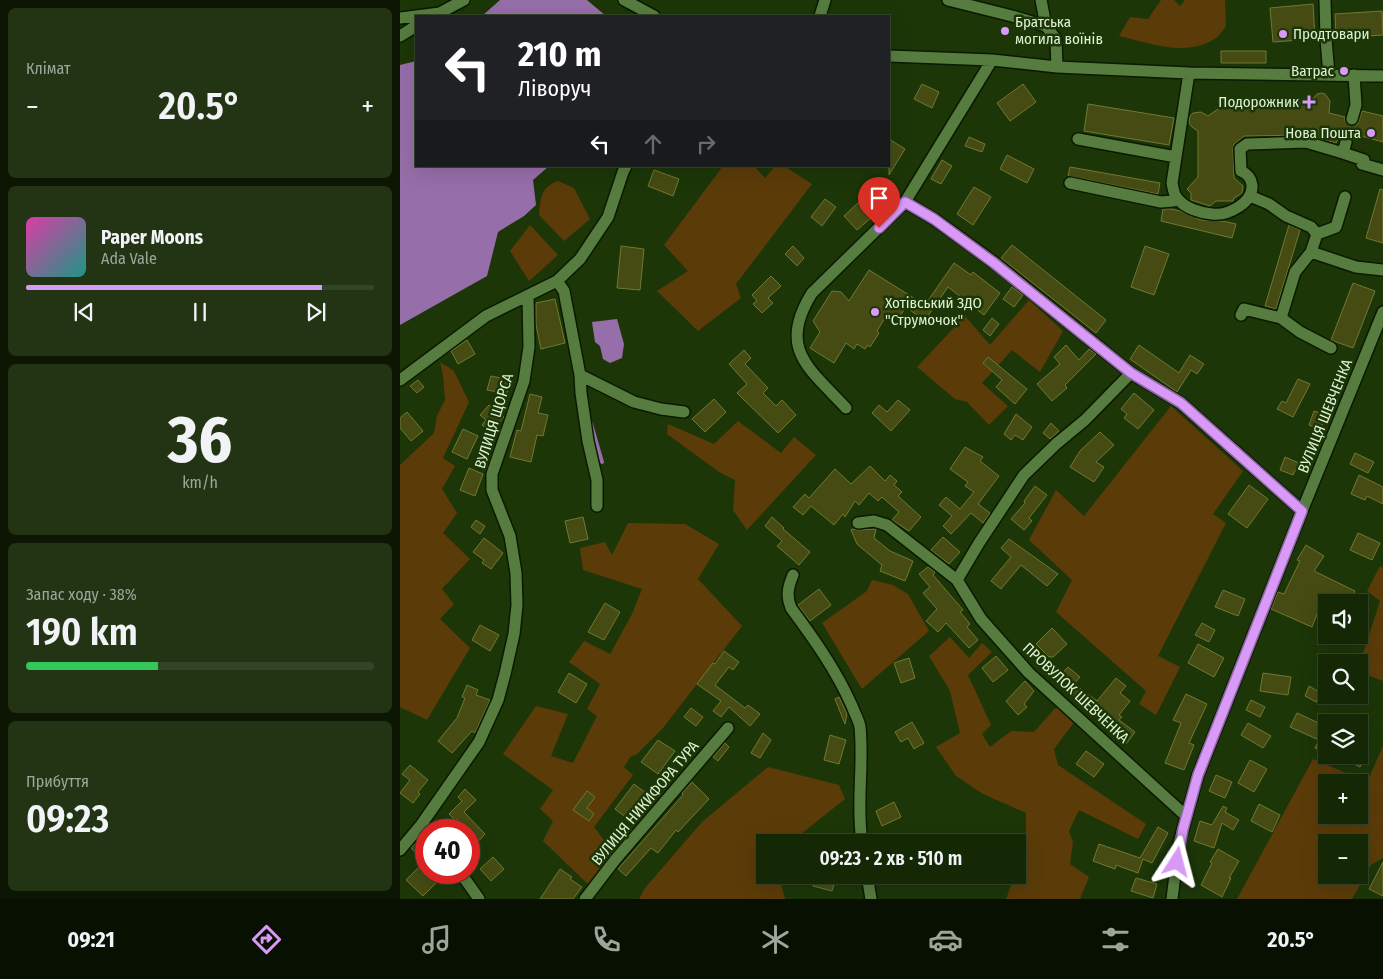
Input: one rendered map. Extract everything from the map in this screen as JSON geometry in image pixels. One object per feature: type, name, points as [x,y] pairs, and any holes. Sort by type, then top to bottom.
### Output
[{"type":"street","points":[[437,14],[464,0]]},
{"type":"street","points":[[624,0],[652,15]]},
{"type":"street","points":[[820,15],[825,0]]},
{"type":"street","points":[[948,0],[1046,26]]},
{"type":"street","points":[[1041,0],[1046,26],[1056,39],[1058,67]]},
{"type":"street","points":[[1325,0],[1329,75]]},
{"type":"street","points":[[400,18],[415,16]]},
{"type":"street","points":[[400,36],[415,27]]},
{"type":"street","points":[[890,56],[992,60],[1058,67],[1189,73],[1383,76]]},
{"type":"street","points":[[846,408],[803,361],[797,344],[798,322],[803,307],[812,293],[905,202],[992,60]]},
{"type":"street","points":[[1189,73],[1172,183],[1177,198],[1190,209],[1213,214],[1234,209],[1247,201],[1252,191],[1251,180],[1247,174],[1241,171],[1240,148],[1247,144],[1306,142],[1364,160],[1362,164],[1383,170]]},
{"type":"street","points":[[1352,119],[1356,105],[1354,75]]},
{"type":"street","points":[[1078,139],[1176,157]]},
{"type":"street","points":[[1343,153],[1346,142]]},
{"type":"street","points":[[400,380],[486,316],[557,281],[580,259],[608,217],[626,167]]},
{"type":"street","points":[[1070,183],[1161,202],[1172,201],[1177,198]]},
{"type":"street","points":[[1250,196],[1269,204],[1286,216],[1311,227],[1317,234]]},
{"type":"street","points":[[1317,234],[1336,227],[1345,197]]},
{"type":"street","points":[[905,202],[934,219],[994,263],[1131,373],[1181,403],[1302,511]]},
{"type":"street","points":[[1281,318],[1295,272],[1311,252],[1317,234]]},
{"type":"street","points":[[1311,252],[1356,267],[1383,270]]},
{"type":"street","points":[[557,281],[564,291],[580,375],[588,441],[597,480],[597,506]]},
{"type":"street","name":"ВУЛИЦЯ ЩОРСА","points":[[429,819],[478,742],[488,722],[498,700],[514,634],[517,605],[516,573],[510,536],[492,490],[492,474],[524,381],[529,347],[528,295]]},
{"type":"street","points":[[1241,315],[1244,309],[1281,318],[1300,332],[1331,348]]},
{"type":"street","name":"ВУЛИЦЯ ШЕВЧЕНКА","points":[[1172,899],[1179,843],[1198,775],[1383,312]]},
{"type":"street","points":[[957,580],[1024,475],[1056,444],[1085,420],[1131,373]]},
{"type":"street","points":[[580,375],[634,402],[661,409],[684,412]]},
{"type":"street","name":"ПРОВУЛОК ШЕВЧЕНКА","points":[[858,523],[874,521],[887,524],[957,580],[981,619],[1029,674],[1186,816]]},
{"type":"street","points":[[793,575],[788,585],[788,599],[791,608],[826,656],[860,725],[861,777],[859,823],[861,834]]},
{"type":"street","name":"ВУЛИЦЯ НИКИФОРА ТУРА","points":[[585,899],[614,860],[728,728]]},
{"type":"street","name":"ВУЛИЦЯ ЩОРСА","points":[[400,850],[415,836]]},
{"type":"street","points":[[468,884],[478,899]]},
{"type":"street","points":[[868,884],[871,899]]},
{"type":"shaded area","points":[[500,0],[587,0],[605,15],[483,15]]},
{"type":"shaded area","points":[[1161,0],[1174,0],[1180,6],[1185,0],[1225,0],[1226,26],[1216,38],[1193,47],[1168,47],[1119,36],[1130,17],[1148,19]]},
{"type":"shaded area","points":[[415,61],[415,167],[548,167],[533,180],[536,205],[524,216],[498,232],[487,276],[400,325],[400,65]]},
{"type":"shaded area","points":[[722,167],[755,167],[765,178],[774,167],[786,167],[812,184],[736,284],[741,298],[698,331],[657,291],[688,271],[664,245]]},
{"type":"shaded area","points":[[558,181],[574,188],[590,219],[564,241],[539,215],[542,194],[548,187]]},
{"type":"shaded area","points":[[530,225],[558,255],[529,281],[510,251]]},
{"type":"shaded area","points":[[1029,300],[1063,331],[1040,372],[1012,350],[982,383],[1008,406],[989,425],[967,402],[955,399],[917,367],[965,316],[990,345]]},
{"type":"shaded area","points":[[617,319],[624,344],[622,358],[610,363],[603,359],[600,346],[595,342],[592,322]]},
{"type":"shaded area","points":[[440,362],[454,371],[469,402],[443,458],[455,466],[442,489],[457,513],[443,533],[470,559],[442,589],[454,604],[440,619],[470,648],[427,720],[400,707],[400,465],[434,433],[437,416],[445,400]]},
{"type":"shaded area","points":[[1171,406],[1243,471],[1213,514],[1226,523],[1158,656],[1180,667],[1156,715],[1139,704],[1146,691],[1056,612],[1072,580],[1029,540],[1056,490],[1084,516]]},
{"type":"shaded area","points":[[738,421],[781,453],[794,437],[816,455],[747,530],[733,510],[735,480],[719,472],[667,434],[668,424],[714,444]]},
{"type":"shaded area","points":[[628,523],[685,524],[719,544],[698,579],[742,626],[663,728],[636,755],[631,756],[624,767],[633,775],[594,827],[613,852],[590,886],[543,841],[553,821],[540,809],[553,790],[503,754],[536,706],[568,714],[551,756],[573,763],[597,716],[587,709],[600,684],[569,662],[584,641],[610,654],[632,614],[642,589],[583,570],[580,548],[605,542],[612,555]]},
{"type":"shaded area","points":[[1380,566],[1383,568],[1383,681],[1368,675],[1368,654],[1363,654],[1366,644],[1368,644],[1368,638],[1380,601],[1367,591]]},
{"type":"shaded area","points":[[872,580],[893,585],[908,594],[929,631],[862,689],[822,623],[867,591]]},
{"type":"shaded area","points":[[950,637],[969,658],[982,643],[992,652],[968,675],[991,725],[982,734],[990,747],[1011,731],[1034,732],[1058,705],[1075,721],[1054,749],[1058,765],[1146,824],[1138,839],[1079,810],[1069,831],[1073,842],[1070,864],[1089,877],[1080,899],[1006,899],[1012,884],[1026,884],[1026,813],[983,794],[956,776],[936,747],[960,733],[950,691],[929,656]]},
{"type":"shaded area","points":[[1383,746],[1383,858],[1371,865],[1368,870],[1368,834],[1318,834],[1318,884],[1360,884],[1352,899],[1237,899],[1313,759],[1318,761],[1318,764],[1325,764],[1348,774],[1318,774],[1318,824],[1368,824],[1368,780]]},
{"type":"shaded area","points":[[768,767],[839,785],[845,799],[801,834],[756,834],[756,884],[781,884],[785,899],[639,899],[645,888],[702,822]]},
{"type":"building","points":[[1313,4],[1315,39],[1273,42],[1270,8]]},
{"type":"building","points":[[1382,11],[1383,35],[1336,38],[1335,14]]},
{"type":"building","points":[[1221,51],[1266,51],[1266,63],[1221,63]]},
{"type":"building","points":[[922,84],[939,92],[932,108],[914,99]]},
{"type":"building","points":[[1023,84],[1036,102],[1010,121],[997,103]]},
{"type":"building","points":[[1317,94],[1325,94],[1330,101],[1329,113],[1345,117],[1345,121],[1349,126],[1358,124],[1362,111],[1383,116],[1383,142],[1354,134],[1353,139],[1348,135],[1344,135],[1336,143],[1306,135],[1244,136],[1234,144],[1233,149],[1234,178],[1243,186],[1242,193],[1234,198],[1233,201],[1216,201],[1210,206],[1191,200],[1191,193],[1187,189],[1198,177],[1198,131],[1189,123],[1190,116],[1193,113],[1201,112],[1208,116],[1228,102],[1313,99]]},
{"type":"building","points":[[1088,104],[1174,118],[1169,145],[1084,131]]},
{"type":"building","points":[[969,137],[985,144],[982,152],[965,146]]},
{"type":"building","points":[[890,140],[905,149],[889,175],[890,167]]},
{"type":"building","points":[[1007,155],[1034,169],[1027,183],[1000,169]]},
{"type":"building","points":[[942,160],[952,166],[941,184],[931,179]]},
{"type":"building","points":[[1070,167],[1160,183],[1158,194],[1068,176]]},
{"type":"building","points":[[654,170],[679,179],[673,196],[648,186]]},
{"type":"building","points":[[974,187],[991,197],[973,225],[957,214]]},
{"type":"building","points":[[1380,189],[1383,190],[1383,243],[1366,238]]},
{"type":"building","points":[[825,199],[836,207],[822,226],[811,217]]},
{"type":"building","points":[[859,202],[872,217],[857,230],[844,216]]},
{"type":"building","points":[[1163,209],[1180,211],[1201,220],[1236,224],[1232,238],[1161,221]]},
{"type":"building","points":[[1289,225],[1300,230],[1276,309],[1265,306]]},
{"type":"building","points":[[1012,245],[1106,320],[1096,333],[1001,258]]},
{"type":"building","points":[[621,246],[644,249],[640,290],[617,288]]},
{"type":"building","points":[[793,246],[804,258],[797,266],[785,254]]},
{"type":"building","points":[[1145,246],[1169,254],[1154,295],[1131,287]]},
{"type":"building","points":[[954,263],[971,275],[973,272],[1000,293],[984,315],[948,287],[921,326],[914,321],[918,316],[906,307],[898,319],[888,313],[870,347],[868,345],[865,349],[857,344],[854,349],[846,343],[834,363],[810,348],[820,332],[813,321],[832,291],[841,292],[849,301],[869,270],[925,305]]},
{"type":"building","points":[[771,276],[781,286],[768,298],[773,303],[762,313],[753,304],[757,301],[752,295]]},
{"type":"building","points":[[1353,283],[1375,291],[1353,348],[1331,340]]},
{"type":"building","points":[[1012,287],[1023,295],[1014,307],[1003,299]]},
{"type":"building","points":[[555,299],[565,343],[541,349],[536,325],[536,303]]},
{"type":"building","points":[[992,318],[999,324],[990,336],[983,330]]},
{"type":"building","points":[[467,340],[475,354],[458,364],[451,351]]},
{"type":"building","points":[[1066,345],[1079,360],[1089,349],[1096,354],[1065,385],[1067,388],[1052,401],[1037,384],[1060,364],[1054,357]]},
{"type":"building","points":[[1139,345],[1179,373],[1190,355],[1204,364],[1197,374],[1191,370],[1177,392],[1130,359]]},
{"type":"building","points":[[744,350],[751,358],[745,364],[768,388],[763,393],[776,406],[782,400],[796,415],[778,433],[737,393],[747,384],[729,364]]},
{"type":"building","points":[[988,357],[1027,389],[1015,404],[996,387],[1002,380],[983,363]]},
{"type":"building","points":[[491,376],[510,380],[507,394],[487,390]]},
{"type":"building","points":[[1298,379],[1310,384],[1293,417],[1277,409],[1282,401],[1286,403]]},
{"type":"building","points":[[418,380],[424,387],[417,393],[410,386]]},
{"type":"building","points":[[1134,393],[1154,410],[1138,429],[1124,418],[1127,414],[1121,409]]},
{"type":"building","points":[[530,394],[542,397],[538,413],[548,415],[543,436],[537,435],[531,462],[510,457],[517,430],[521,431]]},
{"type":"building","points":[[714,399],[726,412],[705,432],[692,419]]},
{"type":"building","points":[[898,400],[910,410],[891,431],[872,413],[879,405],[887,412]]},
{"type":"building","points":[[489,405],[504,417],[491,432],[482,425],[486,420],[480,415]]},
{"type":"building","points":[[1314,411],[1326,415],[1321,430],[1309,425]]},
{"type":"building","points":[[407,412],[423,431],[411,441],[400,428],[400,418]]},
{"type":"building","points":[[1016,414],[1032,427],[1023,440],[1015,435],[1011,440],[1004,434]]},
{"type":"building","points":[[1051,423],[1059,431],[1050,439],[1043,433]]},
{"type":"building","points":[[463,429],[478,436],[467,459],[452,452]]},
{"type":"building","points":[[1100,432],[1114,445],[1096,462],[1104,467],[1094,482],[1070,467],[1080,451]]},
{"type":"building","points":[[965,447],[983,457],[980,461],[999,476],[978,504],[990,513],[983,523],[971,513],[951,534],[943,526],[952,516],[939,505],[946,497],[960,509],[974,492],[965,486],[968,482],[950,469]]},
{"type":"building","points":[[1355,453],[1374,462],[1368,473],[1350,464]]},
{"type":"building","points":[[1285,457],[1299,463],[1293,475],[1280,470]]},
{"type":"building","points":[[870,466],[885,481],[890,475],[897,481],[894,485],[902,492],[898,496],[921,517],[909,531],[892,520],[899,512],[882,497],[878,501],[869,493],[859,505],[855,501],[845,517],[843,514],[834,525],[811,506],[803,515],[793,507],[805,494],[809,498],[835,469],[851,484]]},
{"type":"building","points":[[469,468],[483,474],[475,496],[460,490]]},
{"type":"building","points":[[1359,475],[1383,487],[1383,504],[1367,496],[1365,500],[1351,494]]},
{"type":"building","points":[[1249,485],[1268,499],[1247,528],[1228,514]]},
{"type":"building","points":[[1035,486],[1047,495],[1029,518],[1032,521],[1024,530],[1011,519],[1025,503],[1024,501]]},
{"type":"building","points":[[583,517],[588,539],[570,543],[565,521]]},
{"type":"building","points":[[772,517],[810,552],[799,565],[777,546],[782,541],[765,526]]},
{"type":"building","points":[[476,520],[485,526],[480,534],[471,527]]},
{"type":"building","points":[[876,529],[874,538],[890,551],[913,561],[905,581],[880,571],[882,565],[857,544],[851,530]]},
{"type":"building","points":[[1358,533],[1380,543],[1372,560],[1350,550]]},
{"type":"building","points":[[943,537],[960,552],[949,564],[931,550]]},
{"type":"building","points":[[484,538],[503,553],[491,569],[482,563],[484,560],[473,552]]},
{"type":"building","points":[[1009,539],[1058,574],[1047,586],[1021,565],[1001,589],[991,581],[1011,557],[1001,548]]},
{"type":"building","points":[[1306,545],[1324,556],[1314,571],[1355,591],[1353,594],[1318,594],[1318,612],[1312,627],[1271,609],[1278,592],[1284,594],[1300,561],[1297,560]]},
{"type":"building","points":[[928,567],[935,572],[933,575],[963,610],[960,612],[970,624],[967,627],[978,640],[969,648],[946,623],[938,632],[926,621],[937,609],[923,593],[930,587],[919,574]]},
{"type":"building","points":[[819,589],[831,605],[810,621],[798,605]]},
{"type":"building","points":[[1223,590],[1245,599],[1238,616],[1215,607]]},
{"type":"building","points":[[605,603],[620,612],[604,640],[588,632]]},
{"type":"building","points":[[1202,623],[1215,630],[1209,642],[1195,635]]},
{"type":"building","points":[[480,625],[499,635],[490,651],[472,640]]},
{"type":"building","points":[[1052,628],[1067,644],[1053,657],[1049,657],[1036,644]]},
{"type":"building","points":[[1198,644],[1224,658],[1214,677],[1188,663]]},
{"type":"building","points":[[724,651],[739,662],[733,670],[729,667],[715,685],[745,708],[748,705],[760,714],[750,726],[729,707],[721,717],[713,711],[721,701],[697,684]]},
{"type":"building","points":[[996,656],[1008,670],[993,682],[982,668]]},
{"type":"building","points":[[909,658],[915,678],[901,683],[894,663]]},
{"type":"building","points":[[1068,667],[1080,677],[1074,684],[1097,701],[1116,678],[1126,686],[1120,693],[1130,701],[1119,715],[1122,717],[1119,720],[1135,732],[1126,744],[1115,735],[1117,731],[1056,680]]},
{"type":"building","points":[[569,673],[587,684],[576,703],[558,692]]},
{"type":"building","points":[[1263,673],[1291,677],[1288,695],[1260,691]]},
{"type":"building","points":[[1025,681],[1034,691],[1024,704],[1027,707],[1018,715],[1006,701]]},
{"type":"building","points":[[467,685],[478,690],[476,695],[490,700],[475,733],[472,731],[452,753],[438,741],[457,718],[465,698],[462,697]]},
{"type":"building","points":[[1309,686],[1318,691],[1316,702],[1305,696]]},
{"type":"building","points":[[1186,694],[1207,704],[1189,743],[1194,745],[1184,770],[1165,763],[1181,723],[1173,720]]},
{"type":"building","points":[[839,697],[847,714],[845,724],[835,699]]},
{"type":"building","points":[[1251,700],[1265,707],[1260,717],[1246,710]]},
{"type":"building","points":[[691,708],[703,717],[696,726],[684,717]]},
{"type":"building","points":[[1297,713],[1318,723],[1318,740],[1290,727]]},
{"type":"building","points":[[912,722],[924,743],[914,749],[908,738],[901,742],[895,732]]},
{"type":"building","points":[[1248,723],[1271,736],[1263,748],[1241,735]]},
{"type":"building","points":[[763,733],[771,740],[760,758],[751,753]]},
{"type":"building","points":[[830,735],[846,740],[839,764],[824,760]]},
{"type":"building","points":[[658,740],[675,751],[658,774],[641,762]]},
{"type":"building","points":[[725,743],[729,747],[718,761],[713,757]]},
{"type":"building","points":[[1086,751],[1104,764],[1094,777],[1076,764]]},
{"type":"building","points":[[1250,760],[1267,769],[1254,792],[1238,783]]},
{"type":"building","points":[[410,765],[428,780],[418,792],[420,794],[413,803],[400,793],[410,780],[402,774]]},
{"type":"building","points":[[1216,775],[1232,782],[1225,798],[1209,791]]},
{"type":"building","points":[[692,782],[709,799],[678,832],[676,830],[658,853],[651,848],[626,876],[618,869],[683,795],[682,793]]},
{"type":"building","points":[[634,784],[646,793],[627,818],[615,809]]},
{"type":"building","points":[[465,789],[476,800],[464,812],[471,819],[454,819],[449,814],[462,801],[458,797]]},
{"type":"building","points":[[587,791],[595,797],[587,808],[594,814],[589,821],[573,810]]},
{"type":"building","points":[[894,802],[901,817],[882,826],[876,811]]},
{"type":"building","points":[[1259,804],[1280,815],[1272,832],[1251,821]]},
{"type":"building","points":[[1223,806],[1227,808],[1225,812],[1239,820],[1233,830],[1222,823],[1214,848],[1194,841],[1200,821],[1212,825]]},
{"type":"building","points":[[1158,827],[1168,833],[1152,863],[1143,859],[1138,873],[1116,865],[1115,869],[1093,861],[1099,844],[1140,858]]},
{"type":"building","points":[[480,829],[485,834],[480,839]]},
{"type":"building","points":[[415,844],[415,852],[411,848]]},
{"type":"building","points":[[1218,849],[1239,861],[1229,878],[1231,878],[1222,897],[1201,885],[1212,863],[1210,862]]},
{"type":"building","points":[[493,857],[504,869],[491,881],[480,869]]},
{"type":"building","points":[[1383,862],[1383,896],[1369,889]]},
{"type":"building","points":[[560,869],[582,887],[573,899],[540,899]]},
{"type":"building","points":[[415,871],[415,884],[435,884],[423,896],[406,880]]},
{"type":"building","points":[[1136,878],[1157,884],[1153,898],[1131,891]]},
{"type":"building","points":[[814,884],[834,884],[832,891],[813,886]]},
{"type":"waterway","points":[[591,424],[602,462]]},
{"type":"tunnel","points":[[1346,142],[1352,119]]},
{"type":"place","name":"Братська могила воїнів","points":[[1005,31]]},
{"type":"place","name":"Продтовари","points":[[1283,34]]},
{"type":"place","name":"Ватрас","points":[[1344,71]]},
{"type":"place","name":"Подорожник","points":[[1309,102]]},
{"type":"place","name":"Нова Пошта","points":[[1371,133]]},
{"type":"place","name":"Хотівський ЗДО \"Струмочок\"","points":[[875,312]]},
{"type":"route","points":[[879,228],[905,202],[934,219],[994,263],[1131,373],[1181,403],[1302,511],[1198,775],[1179,843],[1177,862]]}]
